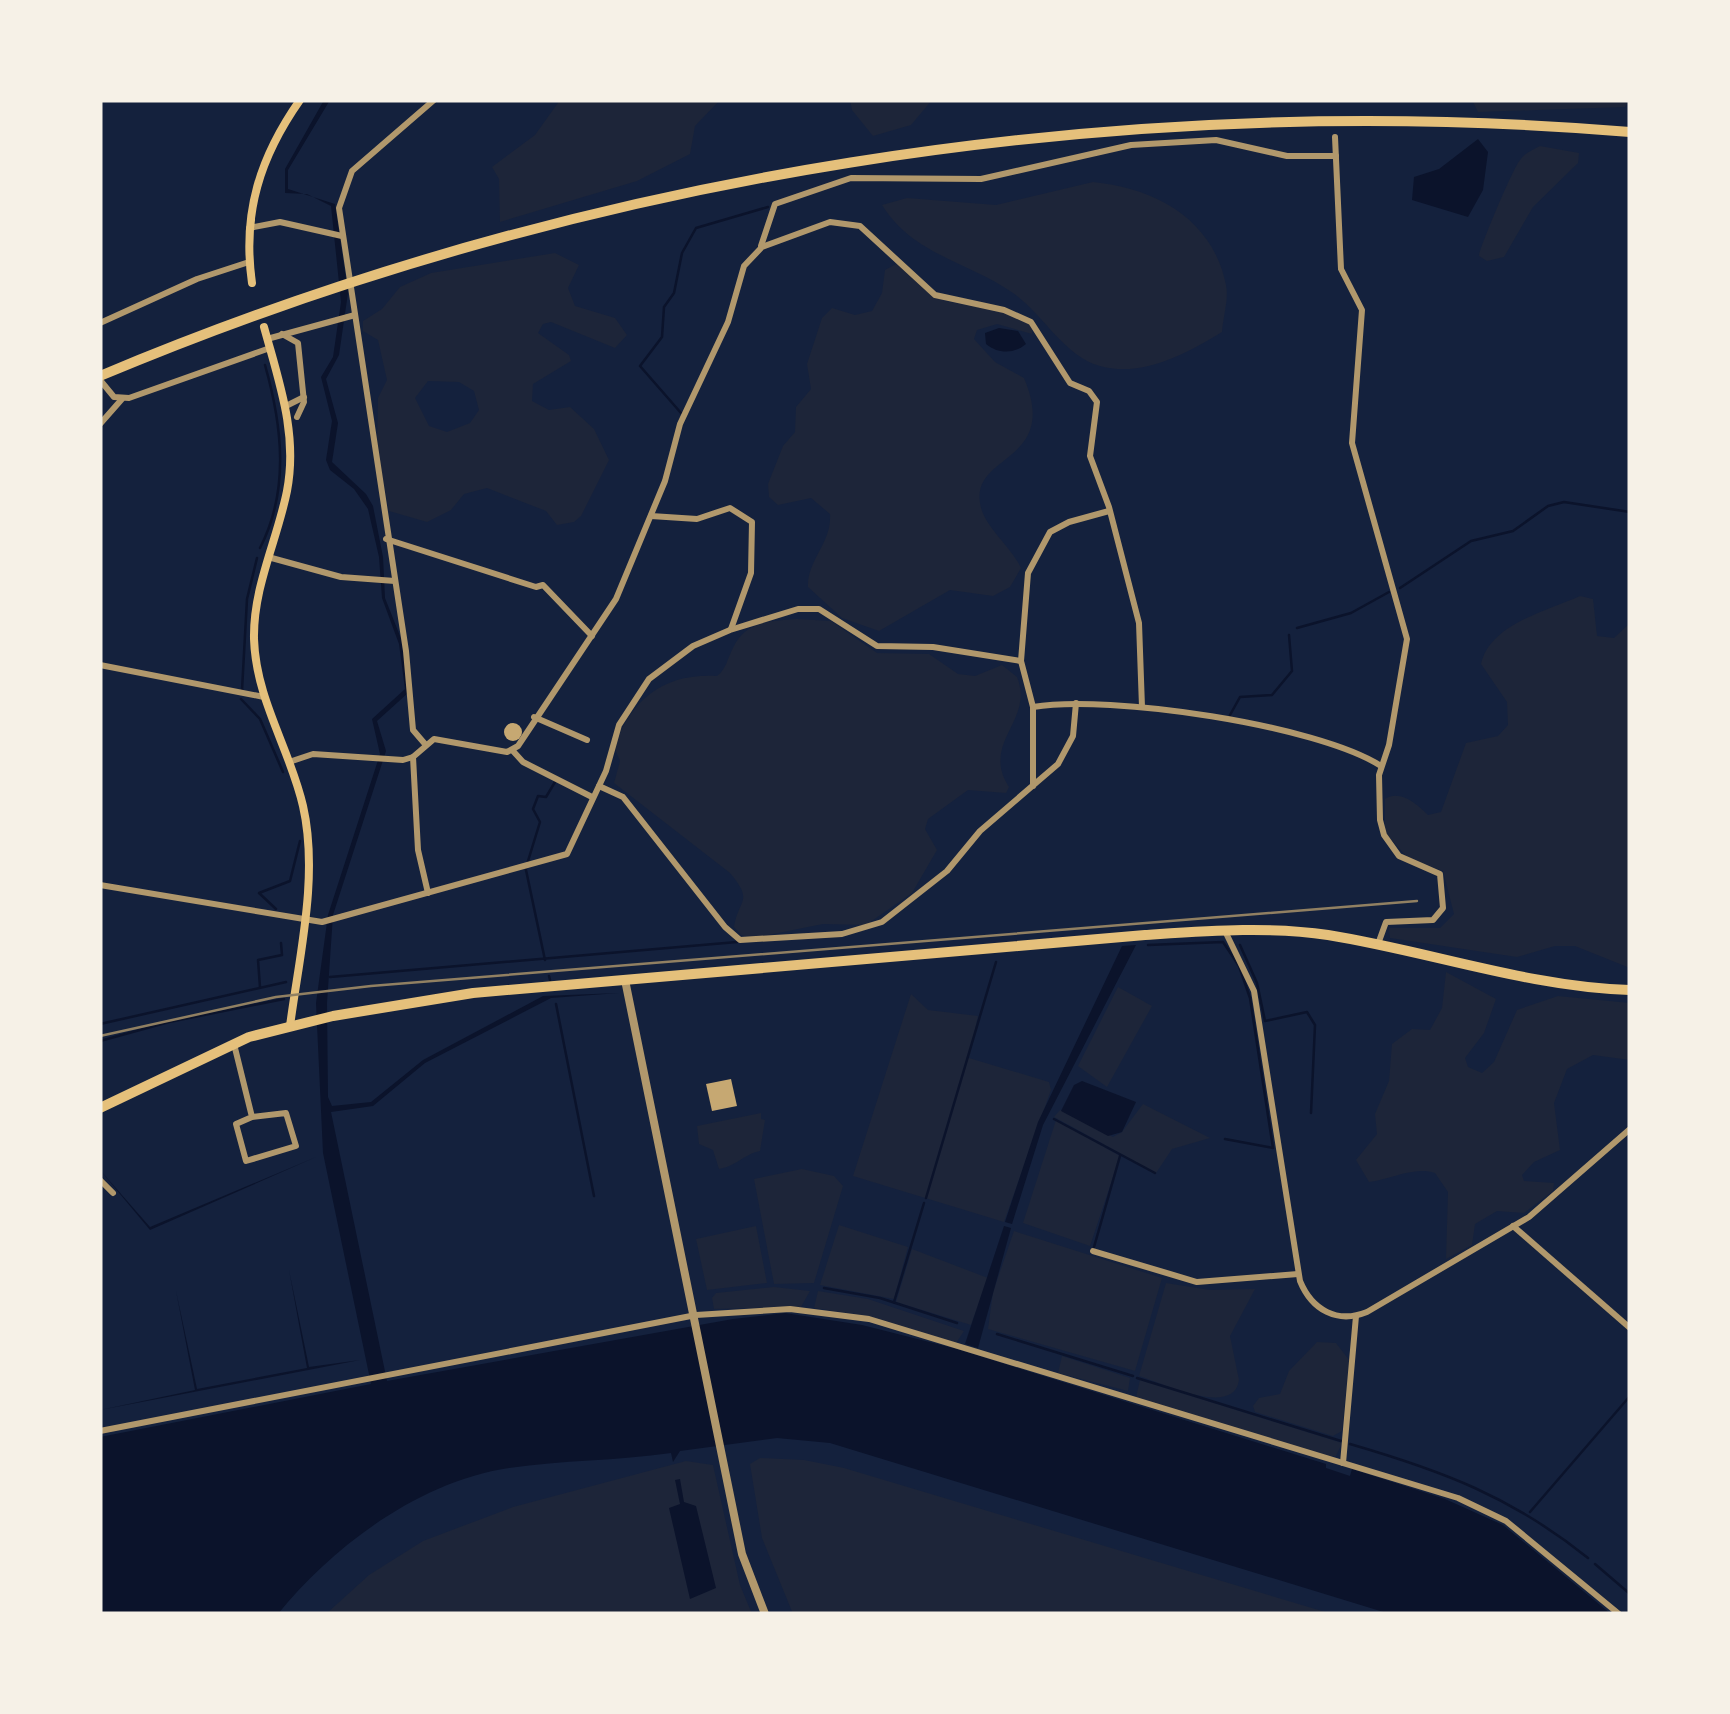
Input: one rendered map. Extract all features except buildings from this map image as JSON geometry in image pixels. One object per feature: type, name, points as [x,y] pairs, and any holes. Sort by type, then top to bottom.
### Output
[{"type":"highway","points":[[100,378],[312,297],[378,276],[651,202],[787,174],[961,147],[1226,126],[1461,123],[1630,132]]},
{"type":"highway","points":[[100,1108],[234,1043],[333,1016],[473,993],[1225,930],[1326,935],[1538,977],[1630,990]]},
{"type":"main road","points":[[252,283],[248,229],[262,163],[300,100]]},
{"type":"main road","points":[[264,327],[286,406],[289,476],[268,556],[254,634],[264,697],[289,762],[307,834],[303,920],[290,1026]]},
{"type":"street","points":[[425,744],[413,730],[386,582],[386,539],[355,314],[337,235],[346,180],[366,156],[434,100]]},
{"type":"street","points":[[1336,138],[1341,270],[1362,310],[1352,444],[1407,634],[1389,745],[1381,766],[1378,806],[1384,835],[1405,861],[1438,871],[1444,908],[1433,920],[1386,922],[1378,945]]},
{"type":"street","points":[[513,750],[616,600],[650,516],[680,424],[728,322],[744,266],[766,238],[776,204],[851,178],[982,178],[1131,145],[1216,140],[1287,156],[1336,156]]},
{"type":"street","points":[[248,229],[280,222],[337,235]]},
{"type":"street","points":[[756,250],[786,235],[830,222],[852,224],[943,299],[1004,310],[1031,322],[1066,378],[1089,391],[1099,405],[1090,434],[1090,456],[1110,511],[1140,629],[1142,707]]},
{"type":"street","points":[[100,323],[179,286],[249,262]]},
{"type":"street","points":[[100,424],[122,399],[268,343],[282,334],[355,314]]},
{"type":"street","points":[[282,334],[298,343],[304,397],[297,417]]},
{"type":"street","points":[[100,378],[108,393],[122,399]]},
{"type":"street","points":[[286,406],[304,397]]},
{"type":"street","points":[[650,516],[697,519],[730,508],[752,522],[755,531],[750,578],[730,630]]},
{"type":"street","points":[[1033,786],[1033,707],[1021,661],[1026,584],[1041,542],[1057,527],[1110,511]]},
{"type":"street","points":[[386,539],[536,588],[542,585],[592,636]]},
{"type":"street","points":[[268,556],[341,577],[386,582]]},
{"type":"street","points":[[100,885],[322,922],[566,854],[598,786],[620,724],[649,679],[693,646],[730,630],[798,610],[818,609],[878,646],[933,647],[1021,661]]},
{"type":"street","points":[[100,665],[264,697]]},
{"type":"street","points":[[1033,707],[1076,703],[1142,707],[1225,719],[1350,749],[1381,766]]},
{"type":"street","points":[[598,786],[623,797],[725,927],[748,941],[842,934],[874,926],[936,881],[980,832],[1050,772],[1069,746],[1076,703]]},
{"type":"street","points":[[534,718],[586,740]]},
{"type":"street","points":[[289,762],[312,754],[413,757],[425,744],[439,739],[513,750],[522,762],[592,797]]},
{"type":"street","points":[[413,757],[418,850],[428,893]]},
{"type":"street","points":[[1225,930],[1254,990],[1298,1274],[1303,1289],[1319,1308],[1337,1316],[1356,1316],[1538,1210],[1630,1130]]},
{"type":"street","points":[[626,980],[742,1554],[764,1614]]},
{"type":"street","points":[[234,1043],[252,1117]]},
{"type":"street","points":[[286,1113],[296,1146],[246,1161],[236,1124],[252,1117],[286,1113]]},
{"type":"street","points":[[100,1180],[114,1193]]},
{"type":"street","points":[[1512,1226],[1630,1328]]},
{"type":"street","points":[[1094,1251],[1203,1282],[1298,1274]]},
{"type":"street","points":[[100,1431],[697,1318],[808,1309],[869,1319],[976,1350],[1458,1498],[1506,1521],[1619,1614]]},
{"type":"street","points":[[1343,1463],[1356,1316]]},
{"type":"shaded area","points":[[324,100],[330,100],[288,170],[288,189],[303,194],[285,193],[285,169]]},
{"type":"shaded area","points":[[560,100],[720,100],[695,126],[690,154],[637,181],[500,222],[499,179],[492,167],[535,135]]},
{"type":"shaded area","points":[[850,100],[932,100],[911,125],[873,136],[852,110]]},
{"type":"shaded area","points":[[1472,100],[1629,100],[1625,107],[1478,112]]},
{"type":"shaded area","points":[[1478,139],[1488,152],[1483,190],[1468,217],[1412,200],[1414,177],[1439,169]]},
{"type":"shaded area","points":[[1540,146],[1579,153],[1578,163],[1533,207],[1504,257],[1487,261],[1479,256],[1480,250],[1511,177],[1522,158]]},
{"type":"shaded area","points":[[1093,182],[1138,191],[1178,211],[1195,225],[1219,262],[1226,285],[1222,332],[1180,355],[1148,366],[1100,366],[1075,353],[1013,293],[925,247],[895,222],[882,205],[907,198],[996,205]]},
{"type":"shaded area","points":[[313,197],[335,204],[348,293],[339,355],[326,379],[338,423],[332,462],[366,494],[373,506],[383,557],[385,598],[402,641],[408,693],[377,721],[386,751],[333,915],[327,1003],[328,1097],[332,1106],[371,1102],[423,1060],[543,996],[619,993],[551,998],[425,1063],[373,1106],[331,1112],[387,1381],[733,1319],[785,1313],[862,1325],[957,1349],[1326,1464],[1326,1468],[1350,1476],[1352,1469],[1445,1499],[1503,1525],[1611,1614],[1390,1614],[830,1443],[777,1438],[680,1451],[673,1462],[671,1453],[549,1463],[476,1475],[411,1502],[381,1520],[325,1564],[278,1614],[100,1614],[100,1437],[371,1384],[323,1153],[316,1003],[328,915],[380,754],[372,719],[405,689],[399,644],[382,598],[379,557],[368,509],[354,489],[330,470],[326,460],[332,421],[321,377],[333,357],[341,302],[331,206]]},
{"type":"shaded area","points":[[555,253],[579,265],[568,288],[575,306],[615,318],[627,335],[615,348],[551,322],[543,324],[538,333],[569,355],[571,361],[533,384],[532,401],[549,410],[570,407],[594,429],[609,460],[581,516],[574,522],[557,525],[546,511],[487,488],[464,494],[451,510],[427,522],[389,511],[377,448],[378,398],[387,380],[378,340],[363,331],[363,321],[382,309],[400,287],[431,273]],"holes":[[[428,381],[459,382],[474,391],[479,410],[470,423],[447,432],[429,426],[415,398]]]},
{"type":"shaded area","points":[[898,263],[945,301],[1005,312],[1032,324],[1032,334],[997,324],[977,330],[974,339],[995,362],[1024,378],[1032,406],[1031,426],[1024,442],[989,474],[981,487],[980,503],[986,520],[1021,568],[1010,587],[993,596],[950,590],[879,631],[842,618],[808,587],[830,514],[811,498],[778,505],[769,497],[768,484],[783,446],[795,432],[796,407],[811,389],[807,364],[822,318],[832,308],[855,315],[872,311],[882,293],[885,270]]},
{"type":"shaded area","points":[[999,328],[1018,331],[1026,344],[1001,351],[986,344],[985,333]]},
{"type":"shaded area","points":[[1580,596],[1593,599],[1597,636],[1614,638],[1630,623],[1630,968],[1575,946],[1555,946],[1517,957],[1390,938],[1389,928],[1440,928],[1454,914],[1443,871],[1408,858],[1385,833],[1385,799],[1402,797],[1428,815],[1441,812],[1466,743],[1498,736],[1508,725],[1507,702],[1481,664],[1486,650],[1508,629]]},
{"type":"shaded area","points":[[797,619],[831,621],[877,653],[929,654],[958,674],[975,676],[1002,665],[1017,677],[1021,693],[1001,757],[1009,787],[1006,793],[968,790],[928,819],[925,829],[937,850],[912,893],[866,925],[823,924],[753,938],[741,935],[734,927],[743,895],[730,873],[614,783],[620,761],[614,747],[630,715],[653,692],[682,679],[717,676],[744,632],[760,624]]},
{"type":"shaded area","points":[[1136,945],[1043,1125],[1012,1224],[1005,1222],[1038,1122],[1122,946]]},
{"type":"shaded area","points":[[1446,972],[1496,999],[1484,1033],[1465,1058],[1468,1067],[1482,1073],[1494,1062],[1517,1010],[1558,996],[1630,1003],[1630,1060],[1593,1055],[1567,1069],[1554,1103],[1560,1150],[1534,1162],[1522,1175],[1524,1181],[1554,1183],[1553,1191],[1524,1213],[1497,1211],[1475,1224],[1472,1245],[1446,1259],[1448,1192],[1435,1173],[1411,1172],[1369,1182],[1356,1160],[1377,1134],[1375,1114],[1389,1081],[1392,1044],[1412,1029],[1430,1030],[1442,1008]]},
{"type":"shaded area","points":[[1118,987],[1152,1006],[1107,1087],[1078,1066]]},
{"type":"shaded area","points":[[911,994],[928,1010],[978,1016],[969,1058],[1049,1082],[1051,1090],[1004,1222],[853,1176]]},
{"type":"shaded area","points":[[1082,1081],[1136,1102],[1122,1132],[1108,1136],[1061,1111],[1074,1085]]},
{"type":"shaded area","points":[[1143,1104],[1210,1138],[1172,1149],[1156,1173],[1054,1117],[1060,1110],[1113,1137],[1122,1132]]},
{"type":"shaded area","points":[[761,1113],[765,1120],[760,1151],[719,1169],[713,1150],[699,1144],[697,1126]]},
{"type":"shaded area","points":[[1056,1120],[1120,1156],[1090,1246],[1023,1223]]},
{"type":"shaded area","points":[[316,1157],[150,1230],[100,1170],[150,1227]]},
{"type":"shaded area","points":[[802,1169],[834,1176],[843,1186],[814,1283],[774,1284],[754,1179]]},
{"type":"shaded area","points":[[839,1225],[908,1247],[894,1299],[820,1285]]},
{"type":"shaded area","points":[[756,1226],[767,1283],[707,1290],[696,1239]]},
{"type":"shaded area","points":[[1004,1226],[1011,1228],[978,1348],[965,1344]]},
{"type":"shaded area","points":[[1014,1231],[1162,1278],[1135,1371],[988,1329],[993,1292]]},
{"type":"shaded area","points":[[912,1249],[988,1278],[971,1325],[896,1302]]},
{"type":"shaded area","points":[[289,1270],[309,1367],[360,1360],[100,1410],[195,1390],[176,1291],[197,1389],[307,1368]]},
{"type":"shaded area","points":[[1166,1283],[1210,1290],[1255,1289],[1230,1336],[1239,1380],[1234,1391],[1224,1396],[1196,1395],[1139,1376]]},
{"type":"shaded area","points":[[774,1287],[810,1291],[801,1307],[714,1309],[712,1298],[716,1293]]},
{"type":"shaded area","points":[[818,1291],[868,1299],[964,1331],[956,1343],[861,1315],[814,1308]]},
{"type":"shaded area","points":[[1317,1342],[1336,1343],[1349,1360],[1342,1431],[1333,1436],[1255,1412],[1253,1406],[1259,1398],[1280,1394],[1289,1371]]},
{"type":"shaded area","points":[[1062,1356],[1130,1378],[1128,1391],[1058,1373]]},
{"type":"shaded area","points":[[1140,1380],[1342,1443],[1336,1456],[1329,1456],[1136,1397]]},
{"type":"shaded area","points":[[760,1458],[804,1460],[844,1468],[1332,1614],[793,1614],[762,1538],[750,1464]]},
{"type":"shaded area","points":[[686,1461],[713,1465],[740,1585],[752,1614],[326,1614],[369,1575],[423,1541],[513,1507]]},
{"type":"shaded area","points":[[680,1479],[684,1502],[696,1506],[716,1588],[690,1599],[669,1508],[680,1504],[675,1480]]},
{"type":"waterway","points":[[681,413],[640,366],[662,337],[664,307],[674,293],[682,253],[696,228],[768,207]]},
{"type":"waterway","points":[[260,548],[276,503],[280,457],[276,411],[265,365]]},
{"type":"waterway","points":[[1400,588],[1471,541],[1513,531],[1548,506],[1564,502],[1630,512]]},
{"type":"waterway","points":[[242,690],[247,599],[257,558]]},
{"type":"waterway","points":[[1297,628],[1351,613],[1389,592]]},
{"type":"waterway","points":[[1230,715],[1240,697],[1272,695],[1292,671],[1289,635]]},
{"type":"waterway","points":[[241,699],[260,719],[283,772]]},
{"type":"waterway","points":[[528,861],[540,822],[533,809],[538,796],[546,797],[555,782]]},
{"type":"waterway","points":[[276,909],[259,893],[290,881],[300,841]]},
{"type":"waterway","points":[[526,870],[545,960]]},
{"type":"waterway","points":[[330,977],[737,942]]},
{"type":"waterway","points":[[1148,945],[1223,942],[1239,966],[1250,998],[1273,1148],[1225,1139]]},
{"type":"waterway","points":[[260,987],[258,960],[282,955],[281,943]]},
{"type":"waterway","points":[[1240,945],[1257,983],[1265,1021],[1307,1012],[1315,1025],[1311,1113]]},
{"type":"waterway","points":[[926,1198],[996,962]]},
{"type":"waterway","points":[[549,976],[550,980]]},
{"type":"waterway","points":[[100,1024],[286,982]]},
{"type":"waterway","points":[[100,1041],[169,1022],[284,999]]},
{"type":"waterway","points":[[556,1004],[594,1196]]},
{"type":"waterway","points":[[1054,1119],[1155,1173]]},
{"type":"waterway","points":[[1094,1247],[1120,1156]]},
{"type":"waterway","points":[[894,1302],[924,1203]]},
{"type":"waterway","points":[[824,1288],[880,1298],[957,1323]]},
{"type":"waterway","points":[[997,1334],[1133,1376]]},
{"type":"waterway","points":[[1137,1378],[1341,1441]]},
{"type":"waterway","points":[[1530,1512],[1630,1396]]},
{"type":"waterway","points":[[1350,1444],[1475,1488],[1532,1518],[1588,1558]]},
{"type":"waterway","points":[[1595,1564],[1630,1594]]},
{"type":"railway","points":[[100,1036],[276,997],[371,986],[1417,901]]}]
